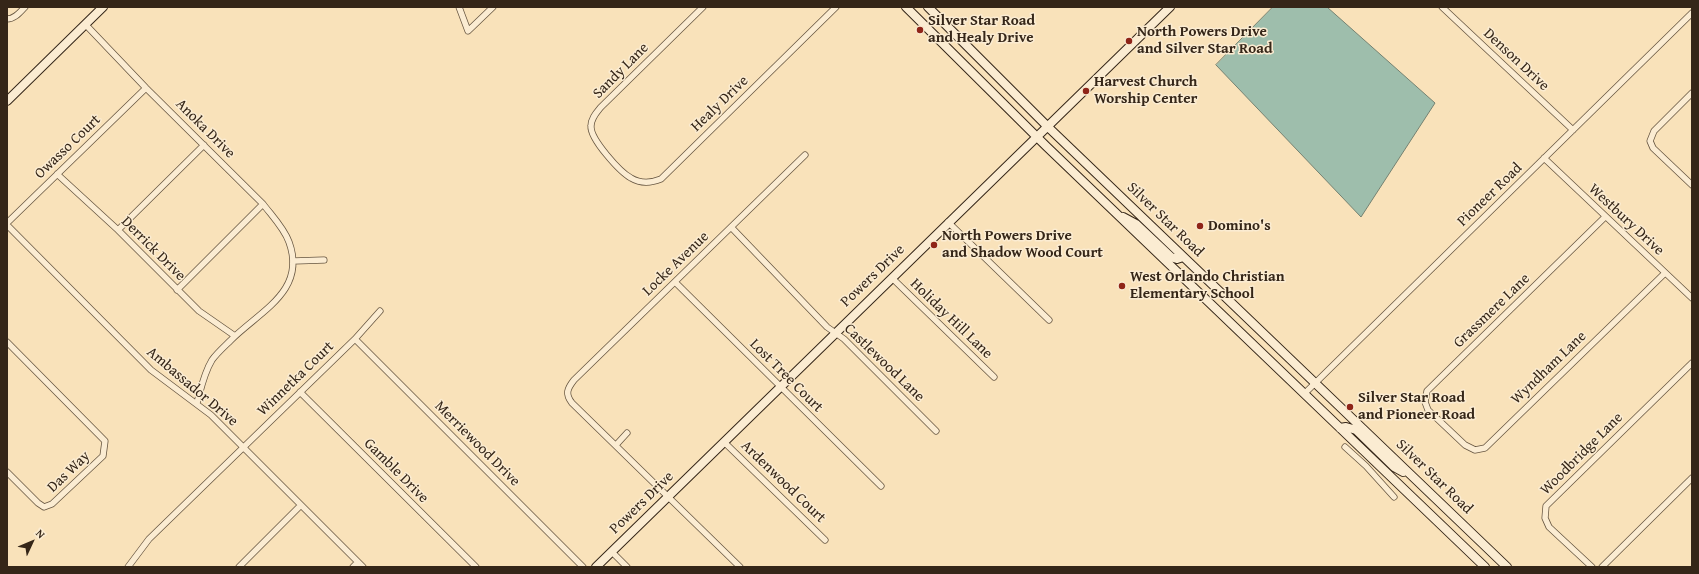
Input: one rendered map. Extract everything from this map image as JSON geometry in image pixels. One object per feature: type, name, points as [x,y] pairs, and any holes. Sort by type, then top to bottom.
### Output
[{"type":"main road","points":[[7,101],[103,7]]},
{"type":"main road","name":"Silver Star Road","points":[[906,7],[1037,138],[1485,567]]},
{"type":"main road","name":"Silver Star Road","points":[[928,7],[1048,127],[1507,567]]},
{"type":"main road","name":"Powers Drive","points":[[596,567],[1170,7]]},
{"type":"main road","points":[[1115,213],[1136,224],[1171,257],[1177,259],[1183,257]]},
{"type":"main road","points":[[1340,428],[1346,427],[1356,430],[1394,466],[1414,478]]},
{"type":"street","points":[[7,19],[17,15],[26,7]]},
{"type":"street","points":[[459,7],[468,31],[493,7]]},
{"type":"street","name":"Sandy Lane","points":[[613,161],[593,136],[590,126],[594,116],[601,107],[703,7]]},
{"type":"street","name":"Healy Drive","points":[[613,161],[632,178],[645,183],[661,179],[836,7]]},
{"type":"street","name":"Denson Drive","points":[[1442,7],[1574,130]]},
{"type":"street","name":"Pioneer Road","points":[[1304,394],[1692,13]]},
{"type":"street","name":"Anoka Drive","points":[[85,24],[146,88],[263,204],[280,226],[289,241],[294,261]]},
{"type":"street","name":"Owasso Court","points":[[7,224],[146,88]]},
{"type":"street","points":[[1692,93],[1654,131],[1650,141],[1653,148],[1692,185]]},
{"type":"street","points":[[118,230],[204,145]]},
{"type":"street","name":"Locke Avenue","points":[[616,445],[572,403],[568,397],[568,387],[805,155]]},
{"type":"street","name":"Westbury Drive","points":[[1544,158],[1692,298]]},
{"type":"street","name":"Derrick Drive","points":[[57,174],[118,230],[199,311],[235,336]]},
{"type":"street","points":[[177,290],[263,204]]},
{"type":"street","name":"Grassmere Lane","points":[[1445,427],[1428,410],[1425,402],[1426,391],[1605,216]]},
{"type":"street","points":[[948,222],[1049,320]]},
{"type":"street","name":"Ambassador Drive","points":[[7,224],[151,370],[211,415],[363,567]]},
{"type":"street","name":"Castlewood Lane","points":[[731,227],[828,327],[844,339],[936,431]]},
{"type":"street","points":[[197,403],[205,374],[212,359],[235,336],[278,299],[290,283],[294,261],[324,260]]},
{"type":"street","name":"Wyndham Lane","points":[[1445,427],[1465,445],[1475,450],[1485,448],[1665,273]]},
{"type":"street","name":"Holiday Hill Lane","points":[[892,278],[994,376]]},
{"type":"street","name":"Lost Tree Court","points":[[675,282],[881,486]]},
{"type":"street","name":"Winnetka Court","points":[[128,567],[149,539],[355,339],[380,311]]},
{"type":"street","name":"Merriewood Drive","points":[[355,339],[582,567]]},
{"type":"street","name":"Das Way","points":[[7,342],[105,441],[103,456],[52,504],[44,507],[38,503],[7,472]]},
{"type":"street","name":"Woodbridge Lane","points":[[1592,567],[1549,527],[1545,518],[1546,506],[1692,363]]},
{"type":"street","name":"Gamble Drive","points":[[300,392],[476,567]]},
{"type":"street","points":[[627,434],[616,445],[740,567]]},
{"type":"street","name":"Ardenwood Court","points":[[724,442],[825,540]]},
{"type":"street","points":[[1345,447],[1366,466],[1394,497]]},
{"type":"street","points":[[1602,567],[1692,478]]},
{"type":"street","points":[[240,567],[301,505]]},
{"type":"street","points":[[612,552],[627,567]]},
{"type":"street","points":[[353,567],[358,562]]},
{"type":"shaded area","points":[[1273,7],[1327,7],[1435,103],[1361,217],[1216,65]]},
{"type":"place","name":"Silver Star Road and Healy Drive","points":[[920,30]]},
{"type":"place","name":"North Powers Drive and Silver Star Road","points":[[1129,41]]},
{"type":"place","name":"Harvest Church Worship Center","points":[[1086,91]]},
{"type":"place","name":"Domino's","points":[[1200,226]]},
{"type":"place","name":"North Powers Drive and Shadow Wood Court","points":[[934,245]]},
{"type":"place","name":"West Orlando Christian Elementary School","points":[[1122,286]]},
{"type":"place","name":"Silver Star Road and Pioneer Road","points":[[1350,407]]}]
